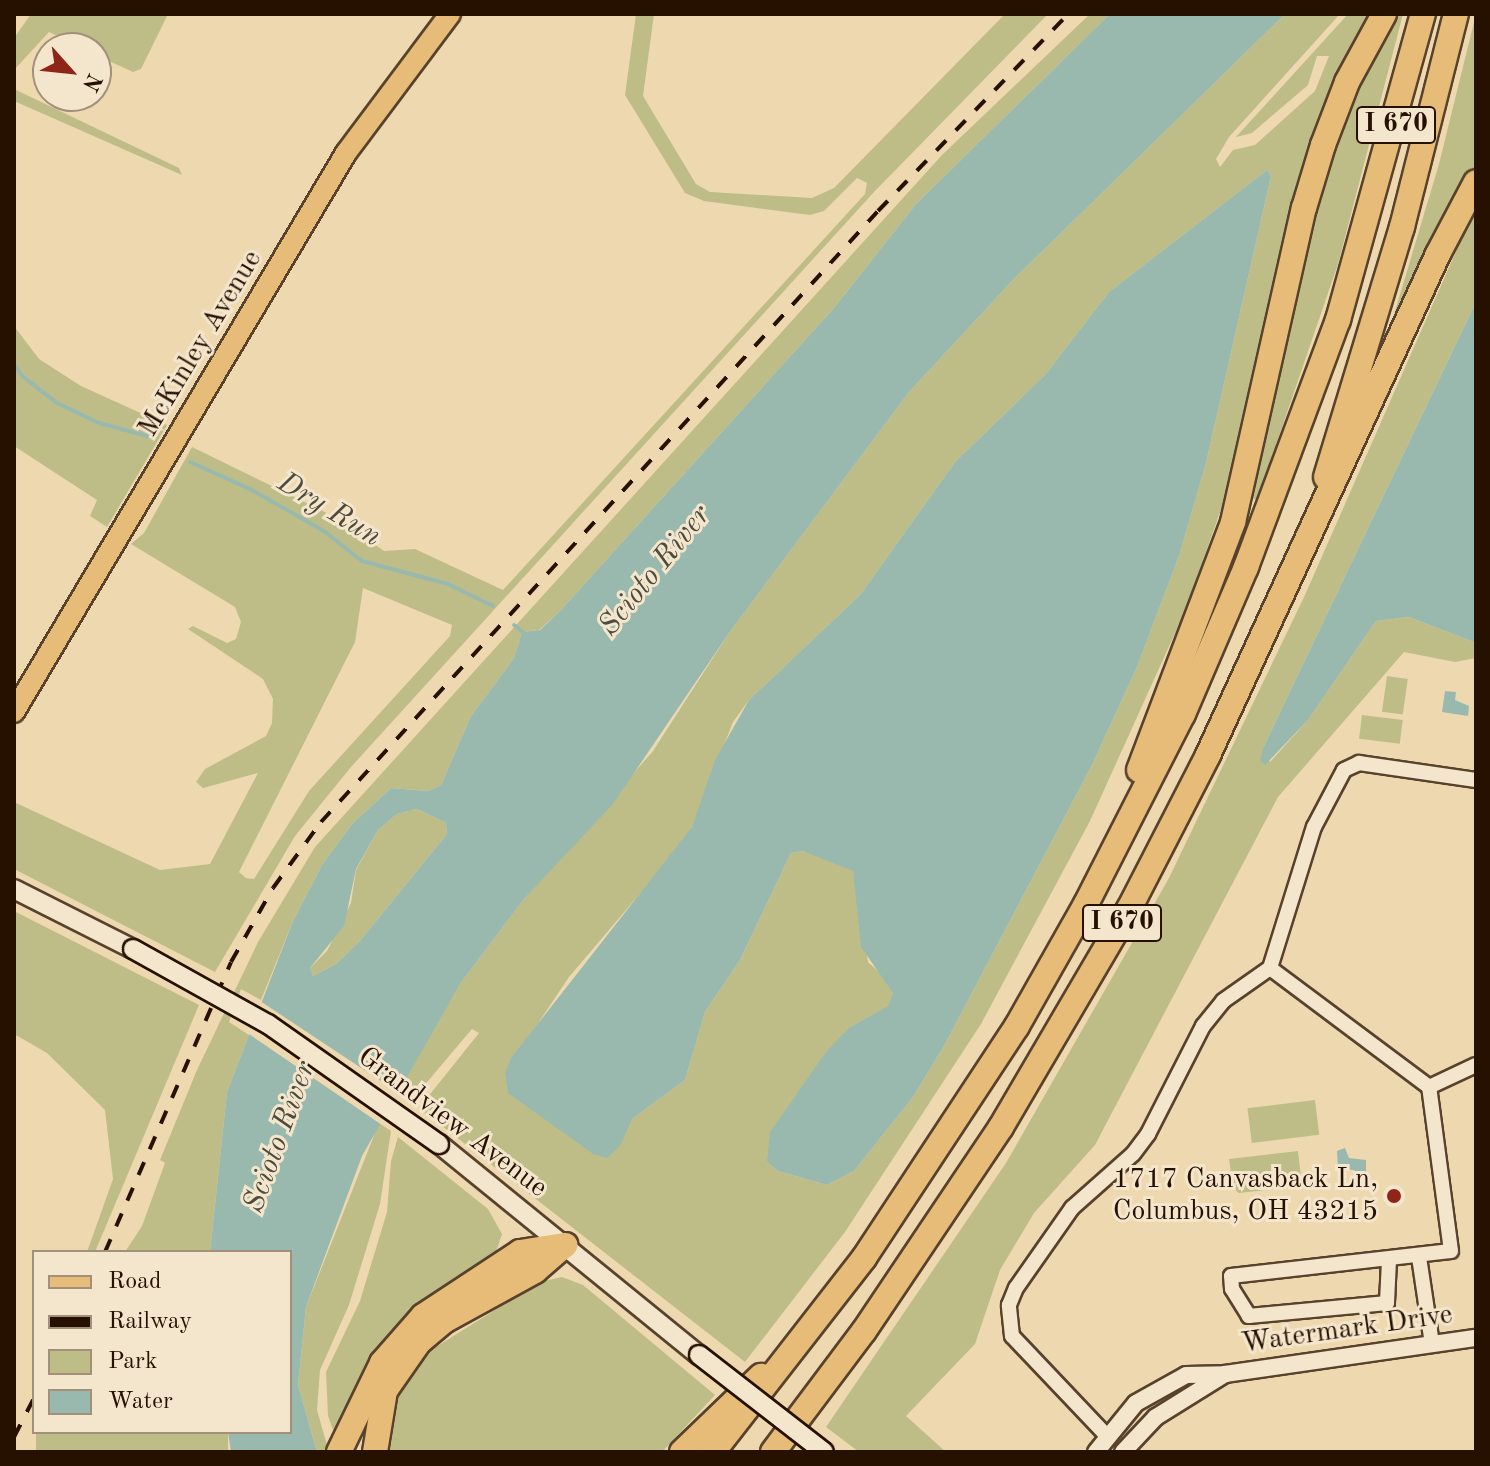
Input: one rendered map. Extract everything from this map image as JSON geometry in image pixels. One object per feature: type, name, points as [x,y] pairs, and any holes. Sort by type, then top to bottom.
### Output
[{"type":"highway","points":[[1086,904],[1233,522],[1304,208],[1347,82],[1384,14]]},
{"type":"highway","name":"I 670","points":[[773,1452],[799,1422],[911,1262],[1069,1017],[1208,755],[1305,551],[1402,227],[1456,14]]},
{"type":"highway","name":"I 670","points":[[713,1452],[803,1342],[947,1133],[1086,904],[1183,714],[1252,553],[1338,320],[1421,25]]},
{"type":"highway","points":[[1305,551],[1438,254],[1476,182]]},
{"type":"highway","points":[[339,1452],[350,1423],[382,1363],[423,1316],[520,1252],[565,1245]]},
{"type":"highway","points":[[375,1452],[385,1391],[419,1342],[444,1321],[535,1271],[565,1245]]},
{"type":"highway","points":[[682,1452],[739,1395],[803,1342]]},
{"type":"highway","points":[[782,1452],[799,1422]]},
{"type":"main road","name":"McKinley Avenue","points":[[14,712],[346,153],[450,14]]},
{"type":"main road","name":"Grandview Avenue","points":[[14,889],[133,949],[268,1024],[439,1144],[824,1452]]},
{"type":"street","points":[[1107,1436],[1012,1336],[1009,1305],[1072,1208],[1133,1154],[1148,1134],[1213,1014],[1270,968],[1314,827],[1344,770],[1359,763],[1476,780]]},
{"type":"street","points":[[1270,968],[1429,1087],[1451,1251],[1231,1276],[1232,1289],[1249,1316],[1387,1303],[1389,1260]]},
{"type":"street","points":[[1429,1087],[1476,1065]]},
{"type":"street","points":[[1419,1257],[1432,1344]]},
{"type":"street","name":"Watermark Drive","points":[[1096,1452],[1136,1403],[1169,1381],[1186,1375],[1225,1374],[1476,1338]]},
{"type":"street","name":"Watermark Drive","points":[[1123,1452],[1156,1417],[1225,1374]]},
{"type":"green space","points":[[31,14],[168,14],[141,69],[133,72],[112,62],[112,32],[32,32],[32,50],[14,70],[14,38]]},
{"type":"green space","points":[[636,14],[654,14],[643,96],[696,184],[710,192],[812,198],[834,188],[1005,14],[1048,14],[874,192],[351,767],[295,836],[215,972],[14,869],[14,802],[160,870],[210,864],[258,773],[203,788],[196,782],[205,769],[266,736],[272,723],[273,699],[263,679],[188,629],[193,626],[227,643],[236,639],[241,622],[235,607],[131,544],[144,533],[192,447],[337,518],[384,551],[415,549],[503,590],[865,194],[867,183],[857,178],[824,211],[810,215],[704,201],[685,193],[625,95]],"holes":[[[363,588],[452,625],[450,636],[309,791],[254,879],[246,878],[239,872],[355,642]]]},
{"type":"green space","points":[[1090,14],[1110,14],[916,204],[834,308],[560,611],[539,630],[522,632],[514,658],[471,716],[441,785],[428,791],[391,788],[352,824],[322,865],[293,921],[261,1000],[241,989],[229,1022],[249,1035],[227,1092],[210,1250],[126,1250],[142,1226],[165,1163],[160,1160],[197,1070],[258,942],[315,847],[942,155]]},
{"type":"green space","points":[[1285,14],[1340,14],[1229,137],[1216,159],[1220,167],[1233,150],[1255,145],[1315,91],[1329,56],[1317,56],[1308,85],[1252,133],[1236,137],[1348,14],[1370,14],[1321,111],[1305,158],[1236,467],[1185,611],[1090,821],[981,1024],[845,1232],[745,1362],[419,1108],[479,1033],[472,1029],[411,1101],[396,1090],[460,984],[524,899],[653,751],[729,633],[909,392],[1013,280]],"holes":[[[1267,170],[1271,176],[1206,463],[1179,556],[1137,667],[1092,765],[944,1046],[913,1097],[854,1171],[827,1185],[778,1171],[767,1162],[850,1027],[889,1006],[893,993],[888,980],[868,962],[853,871],[835,860],[803,851],[791,853],[740,960],[705,1012],[685,1080],[632,1119],[505,1073],[569,977],[677,850],[692,827],[733,722],[749,700],[860,595],[955,462],[1045,375],[1109,292]]]},
{"type":"green space","points":[[1396,14],[1403,14],[1338,264],[1257,500],[1251,498],[1316,203],[1353,93]]},
{"type":"green space","points":[[1476,14],[1476,164],[1394,330],[1390,328],[1439,164]]},
{"type":"green space","points":[[14,89],[32,98],[32,109],[14,101]]},
{"type":"green space","points":[[39,112],[62,112],[179,168],[182,175]]},
{"type":"green space","points":[[1476,206],[1476,302],[1264,746],[1270,762],[1308,720],[1376,621],[1409,617],[1476,643],[1476,658],[1455,662],[1404,652],[1278,797],[1095,1145],[1034,1213],[1000,1270],[975,1344],[906,1416],[946,1452],[859,1452],[826,1427],[1006,1163],[1169,878],[1305,595]]},
{"type":"green space","points":[[14,326],[39,359],[81,386],[167,425],[107,527],[90,516],[97,500],[14,446]]},
{"type":"green space","points":[[1387,676],[1408,679],[1403,715],[1382,712]]},
{"type":"green space","points":[[1362,715],[1403,720],[1400,744],[1359,739]]},
{"type":"green space","points":[[417,809],[446,823],[447,834],[359,942],[336,964],[313,976],[310,968],[327,951],[351,903],[356,870],[378,830],[397,814]]},
{"type":"green space","points":[[14,911],[199,1005],[96,1250],[88,1250],[113,1179],[105,1110],[47,1053],[14,1034]]},
{"type":"green space","points":[[1315,1100],[1319,1135],[1252,1143],[1248,1108]]},
{"type":"green space","points":[[379,1123],[391,1131],[380,1204],[349,1305],[320,1370],[317,1410],[329,1452],[317,1452],[298,1385],[306,1307]]},
{"type":"green space","points":[[398,1137],[488,1209],[502,1234],[495,1255],[335,1435],[328,1416],[326,1372],[360,1301],[387,1212],[391,1161]]},
{"type":"green space","points":[[1298,1151],[1302,1186],[1239,1193],[1233,1188],[1229,1159]]},
{"type":"green space","points":[[562,1277],[583,1285],[715,1395],[662,1452],[387,1452],[393,1401],[423,1355],[540,1282]]},
{"type":"green space","points":[[36,1434],[228,1434],[228,1452],[36,1452]]},
{"type":"water","name":"Scioto River","points":[[1110,14],[1285,14],[1013,280],[909,392],[729,633],[613,804],[524,899],[460,984],[362,1156],[306,1307],[298,1385],[317,1452],[231,1452],[228,1434],[292,1434],[292,1250],[210,1250],[227,1092],[293,921],[322,865],[352,824],[391,788],[428,791],[441,785],[471,716],[514,658],[522,632],[540,630],[560,611],[834,308],[916,204]],"holes":[[[417,809],[446,823],[447,834],[359,942],[336,964],[313,976],[310,968],[344,926],[356,869],[378,830],[397,814]]]},
{"type":"water","points":[[1267,170],[1271,176],[1206,463],[1179,556],[1137,667],[1092,765],[944,1046],[913,1097],[854,1171],[827,1185],[778,1171],[767,1162],[770,1132],[826,1052],[850,1027],[888,1006],[893,993],[861,947],[853,871],[803,851],[791,853],[740,960],[705,1012],[685,1080],[632,1119],[620,1146],[607,1158],[593,1154],[508,1093],[505,1073],[511,1058],[692,827],[715,760],[749,700],[860,595],[955,462],[1045,375],[1109,292]]},
{"type":"water","points":[[1476,302],[1476,643],[1409,617],[1376,621],[1308,720],[1265,765],[1260,761],[1264,746]]},
{"type":"water","points":[[1445,691],[1456,692],[1455,700],[1469,706],[1468,716],[1442,712]]},
{"type":"water","points":[[1345,1148],[1349,1158],[1366,1160],[1366,1181],[1356,1179],[1354,1170],[1338,1169],[1337,1151]]},
{"type":"pier","points":[[257,999],[399,1093],[382,1125],[246,1032]]},
{"type":"waterway","name":"Dry Run","points":[[14,364],[22,376],[57,403],[99,423],[151,437]]},
{"type":"waterway","name":"Dry Run","points":[[190,462],[250,489],[324,531],[362,561],[448,584],[493,606]]},
{"type":"waterway","name":"Dry Run","points":[[514,625],[525,634]]},
{"type":"railway","points":[[106,1250],[231,962],[273,888],[321,822],[878,211],[1068,14]]},
{"type":"railway","points":[[14,1437],[32,1402]]},
{"type":"place","name":"1717 Canvasback Ln, Columbus, OH 43215","points":[[1394,1196]]}]
